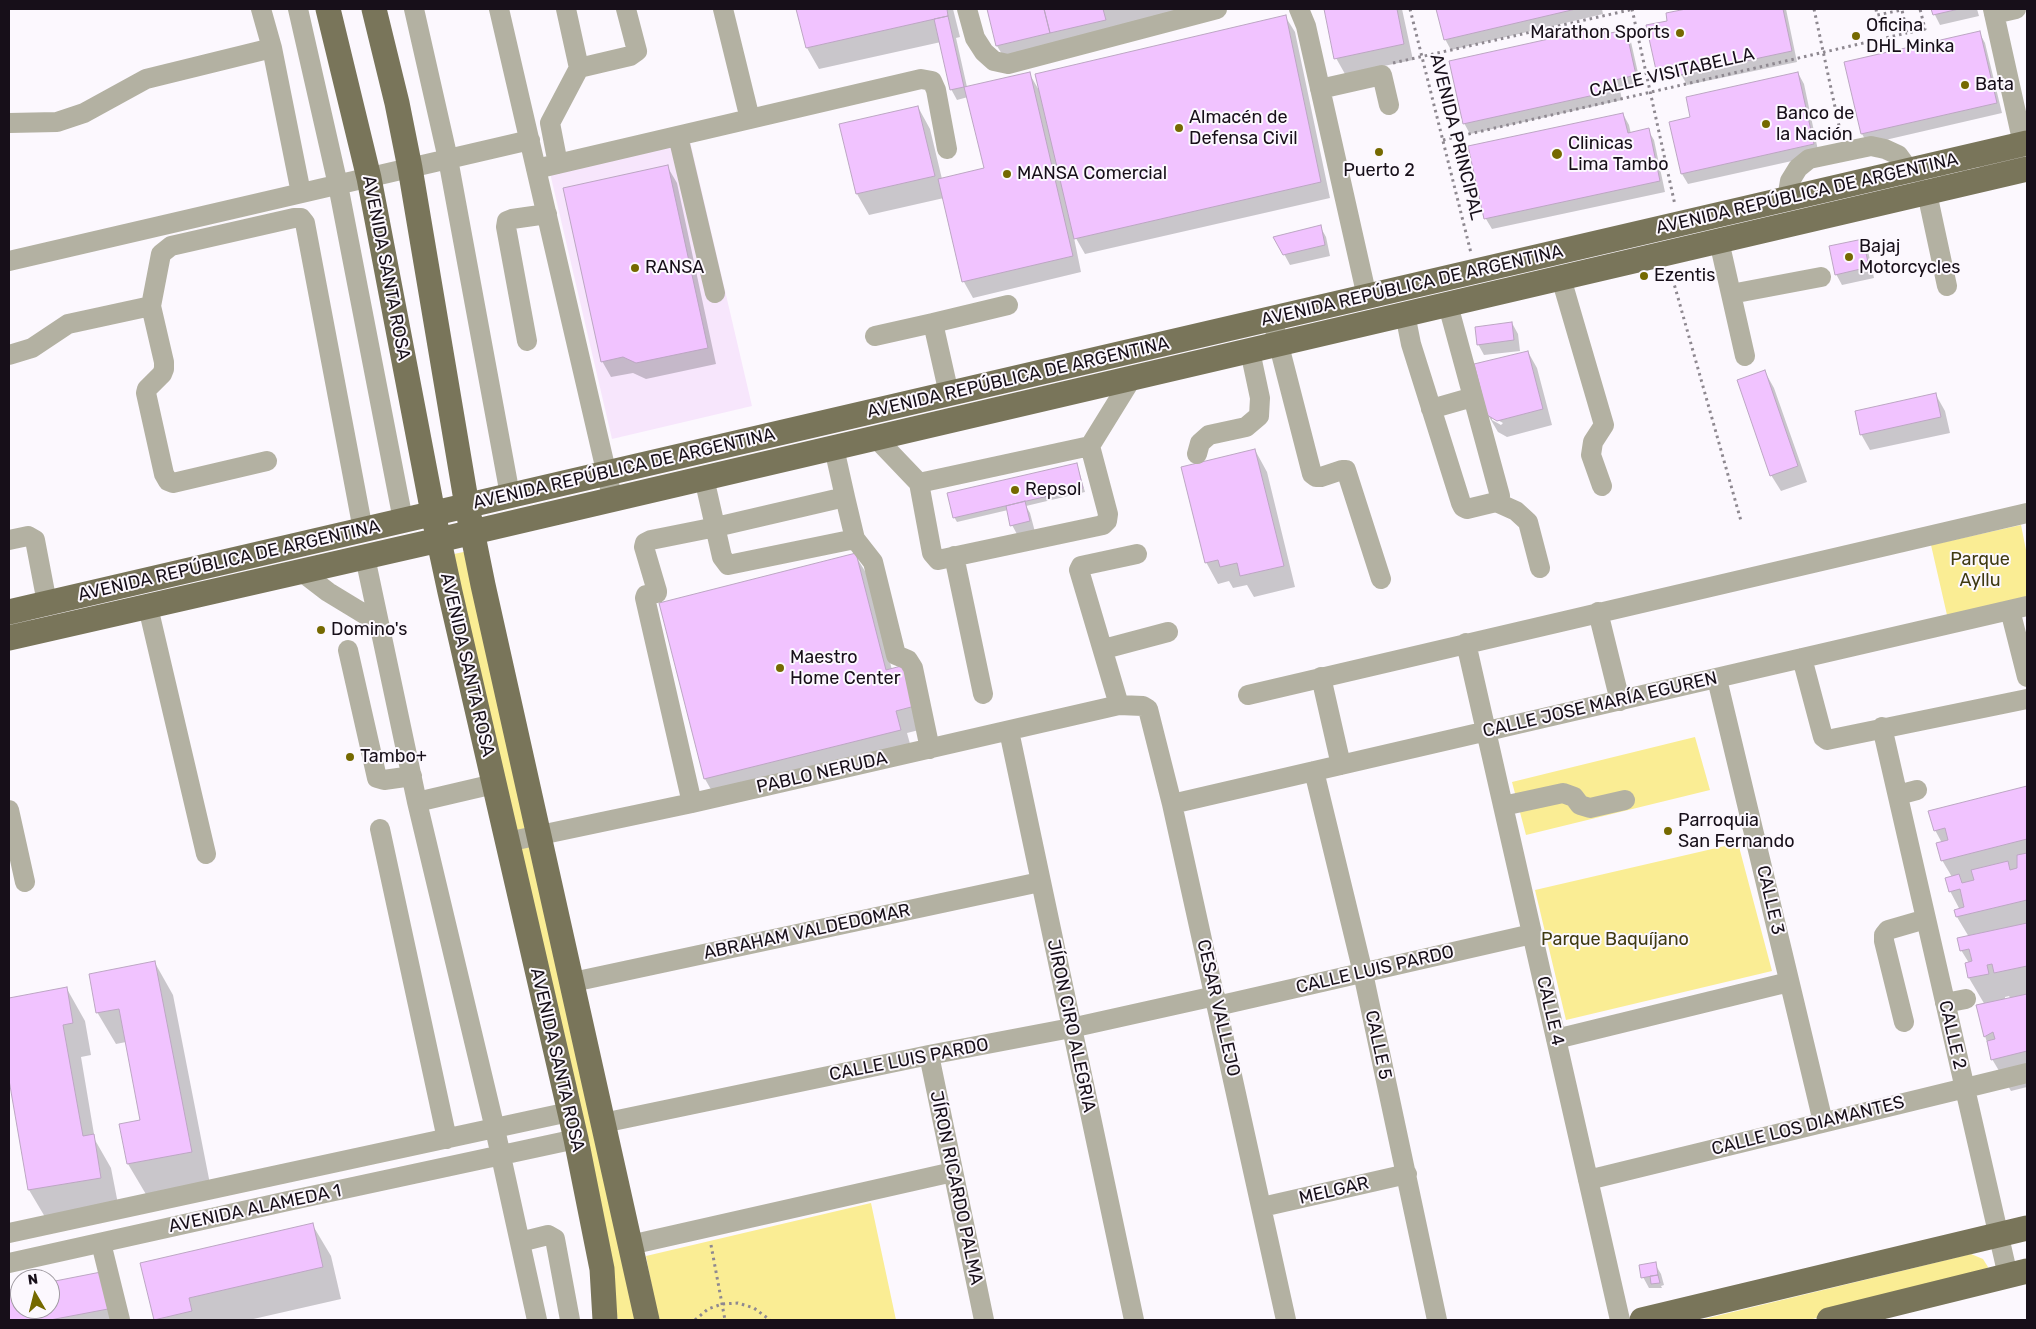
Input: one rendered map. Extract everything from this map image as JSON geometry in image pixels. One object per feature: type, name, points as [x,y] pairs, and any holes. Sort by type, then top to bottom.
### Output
[{"type":"main road","name":"AVENIDA SANTA ROSA","points":[[328,9],[369,178],[433,513],[576,1140],[602,1269],[606,1320]]},
{"type":"main road","name":"AVENIDA SANTA ROSA","points":[[374,9],[397,103],[410,168],[467,506],[647,1320]]},
{"type":"main road","name":"AVENIDA REPÚBLICA DE ARGENTINA","points":[[9,612],[2025,144]]},
{"type":"main road","name":"AVENIDA REPÚBLICA DE ARGENTINA","points":[[9,638],[613,500],[2027,169]]},
{"type":"main road","points":[[1642,1320],[2027,1228]]},
{"type":"main road","points":[[1829,1320],[2018,1274]]},
{"type":"street","points":[[262,9],[272,48],[301,193]]},
{"type":"street","points":[[298,9],[338,184],[403,520]]},
{"type":"street","points":[[414,9],[448,159],[510,495]]},
{"type":"street","points":[[499,9],[613,500]]},
{"type":"street","points":[[558,164],[550,123],[579,68],[566,9]]},
{"type":"street","points":[[579,68],[630,56],[636,51],[626,9]]},
{"type":"street","points":[[723,9],[750,119]]},
{"type":"street","points":[[967,9],[975,38],[984,52],[994,60],[1008,64],[1217,9]]},
{"type":"street","points":[[1299,9],[1306,26],[1367,296]]},
{"type":"street","points":[[2016,9],[1993,11],[2025,144]]},
{"type":"street","points":[[9,123],[57,122],[84,113],[146,79],[272,48]]},
{"type":"street","points":[[1320,90],[1382,75],[1389,105]]},
{"type":"street","points":[[536,169],[921,79],[932,81],[936,90],[947,149]]},
{"type":"street","points":[[678,136],[715,293]]},
{"type":"street","points":[[9,261],[530,140]]},
{"type":"street","points":[[1787,199],[1790,181],[1798,168],[1809,159],[1871,146],[1885,149],[1898,156],[1909,170]]},
{"type":"street","points":[[1927,193],[1947,286]]},
{"type":"street","points":[[527,341],[506,226],[507,221],[512,218],[547,214]]},
{"type":"street","points":[[267,461],[173,483],[168,481],[164,474],[146,393],[147,389],[162,374],[164,369],[151,306],[161,254],[170,246],[301,218],[305,223],[363,530]]},
{"type":"street","points":[[1719,241],[1745,356]]},
{"type":"street","points":[[1731,294],[1821,277]]},
{"type":"street","points":[[1561,278],[1604,425],[1593,442],[1591,454],[1602,486]]},
{"type":"street","points":[[875,336],[1008,305]]},
{"type":"street","points":[[1448,305],[1498,487],[1500,496],[1496,502]]},
{"type":"street","points":[[9,355],[32,348],[68,324],[151,306]]},
{"type":"street","points":[[1406,314],[1411,344],[1463,507],[1467,509],[1496,502],[1516,511],[1528,522],[1540,568]]},
{"type":"street","points":[[1273,318],[1312,474],[1316,477],[1346,470],[1381,579]]},
{"type":"street","points":[[933,323],[949,394]]},
{"type":"street","points":[[1197,454],[1200,443],[1209,435],[1246,426],[1259,416],[1260,398],[1250,351]]},
{"type":"street","points":[[919,483],[1090,446],[1132,378]]},
{"type":"street","points":[[1432,409],[1473,397]]},
{"type":"street","points":[[876,438],[919,483],[932,553],[938,560],[1103,525],[1107,521],[1108,514],[1090,446]]},
{"type":"street","points":[[834,448],[855,539],[873,562],[896,656],[908,660],[913,668],[930,749]]},
{"type":"street","points":[[704,478],[722,557],[728,565],[855,539]]},
{"type":"street","points":[[692,803],[645,598],[646,595],[657,594],[657,591],[644,547],[645,543],[651,540],[845,497]]},
{"type":"street","points":[[1248,695],[2027,513]]},
{"type":"street","points":[[9,540],[28,536],[35,540],[47,603]]},
{"type":"street","points":[[1128,705],[1104,649],[1080,575],[1080,566],[1137,554]]},
{"type":"street","points":[[954,556],[983,694]]},
{"type":"street","points":[[365,557],[412,776],[495,1129],[537,1320]]},
{"type":"street","points":[[302,572],[328,592],[379,623]]},
{"type":"street","points":[[148,607],[206,854]]},
{"type":"street","points":[[2018,608],[2027,677]]},
{"type":"street","name":"CALLE JOSE MARÍA EGUREN","points":[[1172,804],[2018,608]]},
{"type":"street","points":[[1598,612],[1620,701]]},
{"type":"street","points":[[1104,649],[1168,632]]},
{"type":"street","name":"CALLE 4","points":[[1466,643],[1620,1320]]},
{"type":"street","points":[[348,650],[377,778],[384,780],[412,776]]},
{"type":"street","points":[[1802,658],[1825,739],[2027,698]]},
{"type":"street","points":[[1321,677],[1341,765]]},
{"type":"street","name":"CALLE 3","points":[[1717,679],[1824,1122]]},
{"type":"street","name":"PABLO NERUDA","points":[[507,842],[692,803],[1128,705]]},
{"type":"street","name":"CESAR VALLEJO","points":[[1128,705],[1148,709],[1172,804],[1286,1320]]},
{"type":"street","name":"CALLE 2","points":[[1882,728],[1907,792],[1926,919],[1998,1235],[2018,1274]]},
{"type":"street","name":"JÍRON CIRO ALEGRIA","points":[[1009,732],[1134,1320]]},
{"type":"street","name":"CALLE 5","points":[[1314,771],[1363,973],[1438,1320]]},
{"type":"street","points":[[418,802],[494,784]]},
{"type":"street","points":[[1503,806],[1563,793],[1574,797],[1580,805],[1590,808],[1625,800]]},
{"type":"street","points":[[9,810],[25,882]]},
{"type":"street","points":[[380,829],[447,1139]]},
{"type":"street","name":"ABRAHAM VALDEDOMAR","points":[[573,982],[1040,882]]},
{"type":"street","points":[[1904,1022],[1884,935],[1888,930],[1926,919]]},
{"type":"street","name":"CALLE LUIS PARDO","points":[[603,1123],[929,1055],[1363,973],[1532,934]]},
{"type":"street","points":[[1556,1039],[1790,982]]},
{"type":"street","points":[[1945,1003],[1966,999]]},
{"type":"street","name":"JÍRON RICARDO PALMA","points":[[929,1055],[984,1320]]},
{"type":"street","name":"CALLE LOS DIAMANTES","points":[[1588,1180],[2027,1073]]},
{"type":"street","points":[[9,1233],[570,1112]]},
{"type":"street","name":"AVENIDA ALAMEDA 1","points":[[9,1263],[576,1140]]},
{"type":"street","points":[[630,1246],[953,1172]]},
{"type":"street","name":"MELGAR","points":[[1262,1207],[1407,1174]]},
{"type":"street","points":[[262,1179],[256,1182],[255,1192],[257,1200],[266,1206]]},
{"type":"street","points":[[520,1242],[548,1235],[555,1239],[570,1320]]},
{"type":"street","points":[[101,1242],[120,1320]]},
{"type":"path","name":"AVENIDA PRINCIPAL","points":[[1410,9],[1476,271]]},
{"type":"path","points":[[1382,75],[1394,62],[1633,9],[1680,224]]},
{"type":"path","points":[[1814,9],[1845,151]]},
{"type":"path","points":[[1876,9],[1877,15],[1902,10],[1907,34]]},
{"type":"path","name":"CALLE VISITABELLA","points":[[1443,140],[1925,30],[1920,9]]},
{"type":"path","points":[[1666,254],[1741,520]]},
{"type":"path","points":[[707,1228],[725,1320]]},
{"type":"path","points":[[695,1320],[708,1309],[722,1304],[738,1304],[754,1308],[770,1320]]},
{"type":"shaded area","name":"RANSA","points":[[690,141],[752,406],[612,439],[550,173]]},
{"type":"green space","name":"Parque Ayllu","points":[[2021,525],[2027,555],[2027,598],[1947,615],[1931,545]]},
{"type":"green space","points":[[473,550],[636,1320],[618,1320],[454,554]]},
{"type":"green space","points":[[1695,737],[1710,790],[1526,835],[1512,782]]},
{"type":"green space","name":"Parque Baquíjano","points":[[1738,843],[1772,971],[1566,1020],[1535,890]]},
{"type":"green space","points":[[871,1203],[896,1320],[658,1320],[646,1256]]},
{"type":"green space","points":[[1971,1254],[1983,1259],[1988,1267],[1980,1279],[1808,1320],[1700,1320]]},
{"type":"building","points":[[796,9],[947,9],[948,16],[806,48]]},
{"type":"building","points":[[987,9],[1044,9],[1050,33],[996,46]]},
{"type":"building","points":[[1044,9],[1103,9],[1106,20],[1050,33]]},
{"type":"building","points":[[1324,9],[1397,9],[1404,44],[1334,59]]},
{"type":"building","points":[[1436,9],[1576,9],[1444,40]]},
{"type":"building","points":[[1686,9],[1783,9],[1792,51],[1680,75],[1678,66],[1656,70],[1646,25],[1667,21],[1666,13]]},
{"type":"building","points":[[1931,9],[1959,9],[1933,15]]},
{"type":"building","name":"Almacén de Defensa Civil","points":[[1286,15],[1321,182],[1074,239],[1035,74]]},
{"type":"building","points":[[948,16],[964,87],[950,90],[934,19]]},
{"type":"building","points":[[1603,27],[1605,34],[1626,30],[1636,75],[1615,80],[1617,90],[1463,124],[1449,61]]},
{"type":"building","points":[[1980,31],[1997,103],[1861,134],[1844,62]]},
{"type":"building","name":"MANSA Comercial","points":[[1030,72],[1073,256],[962,282],[938,179],[984,168],[964,87]]},
{"type":"building","points":[[1798,72],[1814,144],[1681,174],[1669,122],[1690,117],[1686,97]]},
{"type":"building","points":[[918,106],[935,176],[856,194],[839,124]]},
{"type":"building","points":[[1623,113],[1628,133],[1649,128],[1660,181],[1484,219],[1468,146]]},
{"type":"building","name":"RANSA","points":[[668,165],[708,348],[636,363],[623,357],[601,362],[563,188]]},
{"type":"building","points":[[1321,225],[1325,245],[1283,255],[1273,237]]},
{"type":"building","name":"Bajaj Motorcycles","points":[[1863,239],[1869,267],[1835,275],[1829,246]]},
{"type":"building","points":[[1512,322],[1514,340],[1477,345],[1475,327]]},
{"type":"building","points":[[1528,351],[1543,409],[1497,421],[1487,415],[1474,364]]},
{"type":"building","points":[[1765,370],[1798,466],[1770,476],[1737,380]]},
{"type":"building","points":[[1936,393],[1941,417],[1860,435],[1855,411]]},
{"type":"building","points":[[1255,449],[1284,566],[1240,576],[1237,563],[1220,567],[1218,560],[1205,563],[1181,467]]},
{"type":"building","name":"Repsol","points":[[1077,463],[1083,488],[953,518],[947,493]]},
{"type":"building","points":[[1025,501],[1030,521],[1010,526],[1006,506]]},
{"type":"building","name":"Maestro Home Center","points":[[856,553],[886,670],[905,665],[915,706],[896,711],[901,730],[704,779],[659,603]]},
{"type":"building","points":[[2027,786],[2027,839],[1941,861],[1936,843],[1948,840],[1945,828],[1934,831],[1928,811]]},
{"type":"building","points":[[2027,853],[2027,900],[1956,917],[1954,910],[1964,907],[1960,889],[1949,892],[1945,878],[1959,874],[1962,883],[1974,880],[1971,870],[2008,861],[2010,870],[2017,868],[2017,855]]},
{"type":"building","points":[[2027,923],[2027,966],[1994,973],[1992,964],[1987,965],[1989,974],[1968,978],[1965,963],[1972,961],[1969,949],[1960,951],[1957,938]]},
{"type":"building","points":[[155,961],[192,1152],[127,1164],[119,1124],[140,1120],[119,1009],[96,1013],[89,974]]},
{"type":"building","points":[[67,987],[73,1023],[63,1025],[83,1136],[94,1134],[101,1178],[28,1190],[9,1080],[9,998]]},
{"type":"building","points":[[2027,994],[2027,1051],[1991,1060],[1987,1041],[1995,1039],[1993,1032],[1984,1037],[1976,1005]]},
{"type":"building","points":[[313,1223],[323,1267],[189,1298],[192,1311],[154,1320],[140,1263]]},
{"type":"building","points":[[1656,1262],[1658,1275],[1641,1278],[1639,1265]]},
{"type":"building","points":[[101,1272],[108,1309],[60,1318],[60,1280]]},
{"type":"building","points":[[1658,1275],[1660,1283],[1651,1284],[1650,1276]]},
{"type":"building","points":[[9,1290],[10,1319],[55,1319],[9,1320]]},
{"type":"place","name":"Marathon Sports","points":[[1680,33]]},
{"type":"place","name":"Oficina DHL Minka","points":[[1856,36]]},
{"type":"place","name":"Bata","points":[[1965,85]]},
{"type":"place","name":"Banco de la Nación","points":[[1766,124]]},
{"type":"place","name":"Almacén de Defensa Civil","points":[[1179,128]]},
{"type":"place","name":"Puerto 2","points":[[1379,152]]},
{"type":"place","name":"Clinicas Lima Tambo","points":[[1557,154]]},
{"type":"place","name":"MANSA Comercial","points":[[1007,174]]},
{"type":"place","name":"Bajaj Motorcycles","points":[[1849,257]]},
{"type":"place","name":"RANSA","points":[[635,268]]},
{"type":"place","name":"Ezentis","points":[[1644,276]]},
{"type":"place","name":"Repsol","points":[[1015,490]]},
{"type":"place","name":"Domino's","points":[[321,630]]},
{"type":"place","name":"Maestro Home Center","points":[[780,668]]},
{"type":"place","name":"Tambo+","points":[[350,757]]},
{"type":"place","name":"Parroquia San Fernando","points":[[1668,831]]}]
